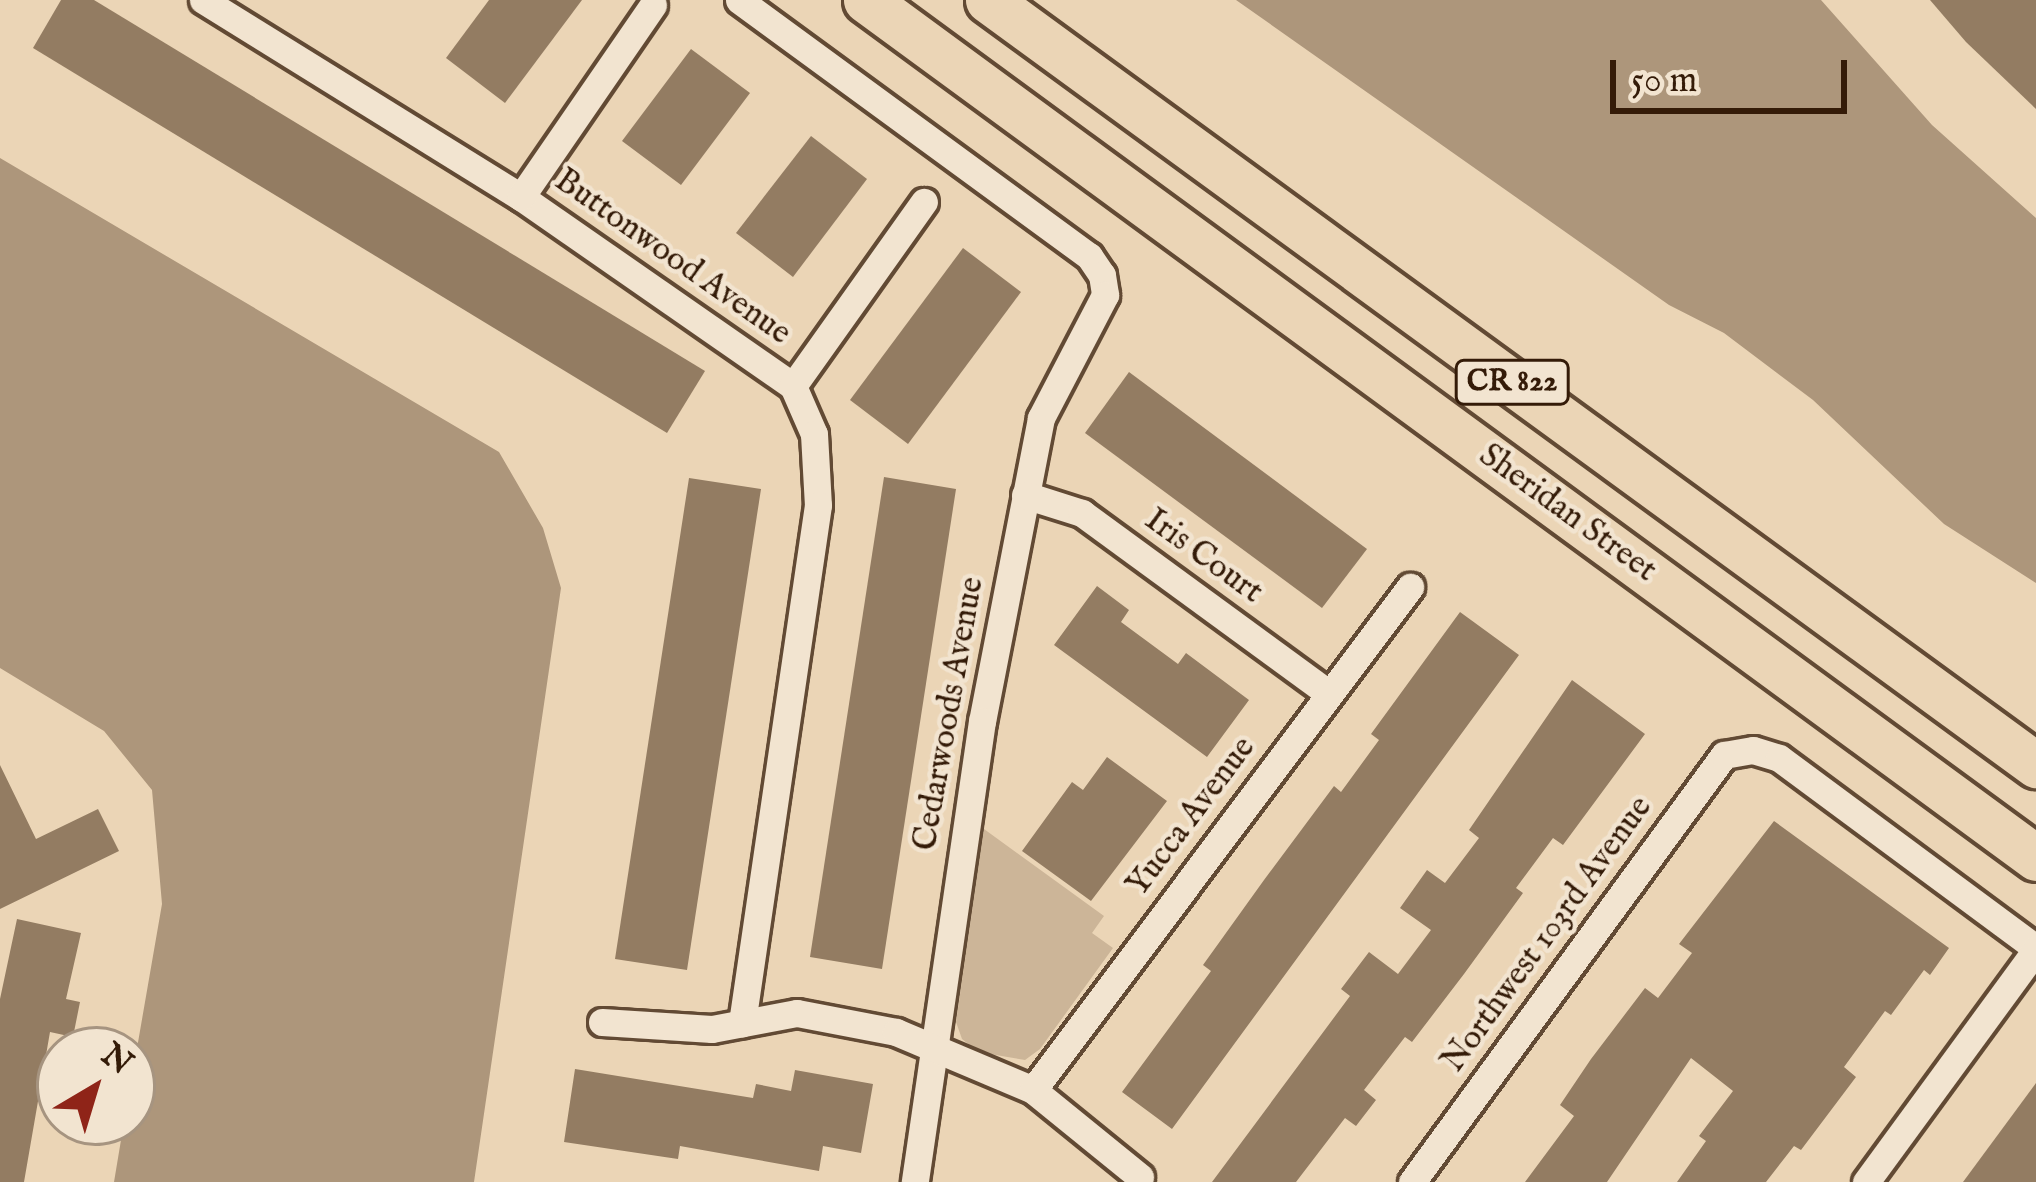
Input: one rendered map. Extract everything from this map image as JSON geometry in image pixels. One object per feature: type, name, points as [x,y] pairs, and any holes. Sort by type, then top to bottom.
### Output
[{"type":"main road","name":"Sheridan Street","points":[[866,0],[2036,858]]},
{"type":"main road","name":"CR 822","points":[[988,0],[2036,765]]},
{"type":"street","name":"Cedarwoods Avenue","points":[[739,0],[1089,256],[1102,274],[1105,296],[1041,418],[1025,495],[982,721],[915,1182]]},
{"type":"street","name":"Buttonwood Avenue","points":[[223,4],[521,197],[793,386],[814,434],[818,505],[742,1023]]},
{"type":"street","points":[[521,197],[652,5]]},
{"type":"street","points":[[793,386],[923,202]]},
{"type":"street","name":"Iris Court","points":[[1025,495],[1082,514],[1329,694]]},
{"type":"street","name":"Yucca Avenue","points":[[1033,1090],[1410,587]]},
{"type":"street","name":"Northwest 103rd Avenue","points":[[1412,1182],[1724,755],[1753,751],[1779,758],[2036,949]]},
{"type":"street","points":[[1866,1182],[2036,949]]},
{"type":"street","points":[[602,1022],[712,1029],[797,1012],[896,1032],[1033,1090],[1140,1178]]},
{"type":"shaded area","points":[[1236,0],[1821,0],[1932,125],[2036,218],[2036,583],[1944,524],[1813,400],[1724,333],[1669,305]]},
{"type":"shaded area","points":[[0,158],[499,452],[543,528],[561,588],[474,1182],[114,1182],[120,1146],[156,1146],[156,1026],[141,1026],[162,904],[152,790],[104,731],[0,668]]},
{"type":"shaded area","points":[[984,829],[1104,916],[1092,933],[1113,948],[1040,1049],[1025,1060],[978,1052],[962,1039],[956,1022]]},
{"type":"building","points":[[61,0],[94,0],[705,371],[667,433],[33,48]]},
{"type":"building","points":[[489,0],[582,0],[505,103],[446,58]]},
{"type":"building","points":[[1930,0],[2036,0],[2036,109],[1966,42]]},
{"type":"building","points":[[691,49],[750,93],[681,185],[622,141]]},
{"type":"building","points":[[811,136],[867,179],[793,277],[736,233]]},
{"type":"building","points":[[963,248],[1021,292],[908,444],[850,400]]},
{"type":"building","points":[[1129,372],[1367,549],[1322,608],[1085,433]]},
{"type":"building","points":[[884,477],[956,489],[882,969],[810,957]]},
{"type":"building","points":[[689,478],[761,489],[687,970],[615,959]]},
{"type":"building","points":[[1097,586],[1129,610],[1121,622],[1178,664],[1186,653],[1249,700],[1207,757],[1054,645]]},
{"type":"building","points":[[1460,612],[1519,655],[1172,1129],[1122,1092],[1211,971],[1203,965],[1264,880],[1334,786],[1341,792],[1379,740],[1371,734]]},
{"type":"building","points":[[1572,680],[1645,734],[1563,845],[1553,838],[1516,888],[1523,893],[1412,1042],[1405,1037],[1364,1090],[1376,1100],[1356,1126],[1345,1118],[1296,1182],[1212,1182],[1350,996],[1341,989],[1369,952],[1398,974],[1431,930],[1400,908],[1427,870],[1445,883],[1479,838],[1469,830]]},
{"type":"building","points":[[1107,757],[1167,801],[1091,901],[1022,851],[1072,782],[1083,790]]},
{"type":"building","points":[[0,765],[36,839],[98,809],[119,851],[0,909]]},
{"type":"building","points":[[1774,821],[1949,948],[1930,975],[1924,970],[1891,1015],[1885,1011],[1844,1067],[1856,1077],[1801,1150],[1794,1146],[1766,1182],[1677,1182],[1706,1141],[1699,1136],[1733,1091],[1691,1058],[1607,1182],[1525,1182],[1574,1116],[1560,1105],[1591,1059],[1645,988],[1658,998],[1692,953],[1679,944]]},
{"type":"building","points":[[17,919],[81,933],[66,999],[80,1002],[75,1026],[36,1026],[36,1113],[24,1182],[0,1182],[0,999]]},
{"type":"building","points":[[575,1069],[753,1098],[756,1084],[791,1091],[795,1070],[873,1084],[861,1153],[823,1146],[819,1171],[680,1146],[678,1159],[564,1142]]},
{"type":"building","points":[[2036,1083],[2036,1182],[1963,1182]]}]
